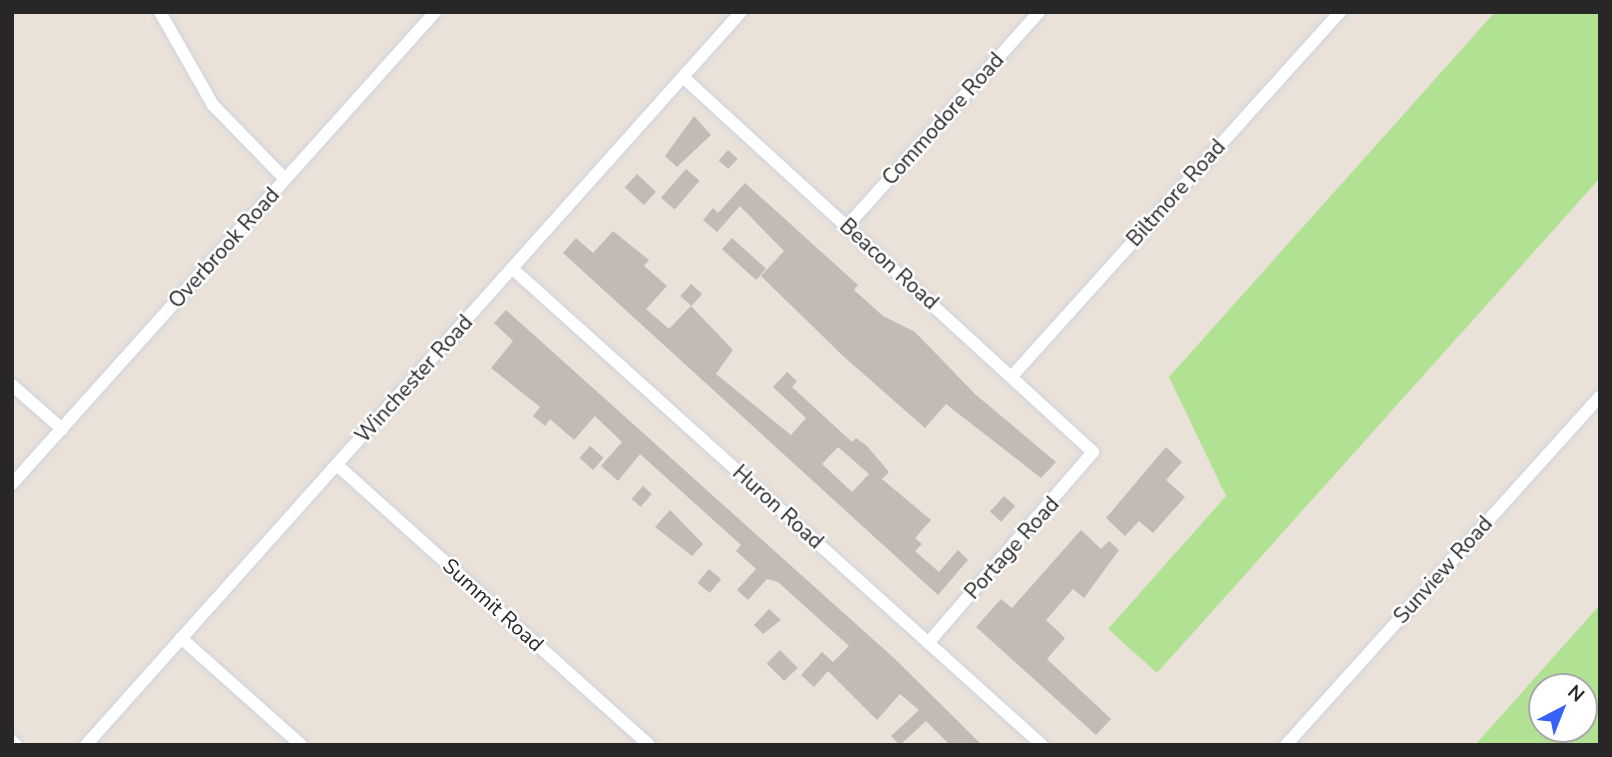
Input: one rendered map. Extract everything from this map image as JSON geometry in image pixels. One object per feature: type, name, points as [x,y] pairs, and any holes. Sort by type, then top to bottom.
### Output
[{"type":"street","points":[[160,12],[213,105],[285,179]]},
{"type":"street","name":"Overbrook Road","points":[[12,484],[435,12]]},
{"type":"street","name":"Winchester Road","points":[[86,745],[514,270],[741,12]]},
{"type":"street","name":"Commodore Road","points":[[847,226],[1039,12]]},
{"type":"street","name":"Biltmore Road","points":[[1013,375],[1340,12]]},
{"type":"street","name":"Beacon Road","points":[[682,78],[1013,375],[1093,452]]},
{"type":"street","name":"Huron Road","points":[[514,270],[1042,745]]},
{"type":"street","points":[[12,384],[62,429]]},
{"type":"street","name":"Sunview Road","points":[[1286,745],[1600,396]]},
{"type":"street","name":"Portage Road","points":[[928,643],[1093,452]]},
{"type":"street","name":"Summit Road","points":[[337,465],[649,745]]},
{"type":"street","points":[[181,638],[301,745]]},
{"type":"green space","points":[[1495,12],[1600,12],[1600,178],[1157,673],[1108,629],[1226,496],[1169,377]]},
{"type":"green space","points":[[1600,605],[1600,745],[1475,745],[1528,686],[1528,743],[1598,743],[1598,673],[1539,673]]},
{"type":"building","points":[[694,116],[711,135],[677,167],[665,156]]},
{"type":"building","points":[[728,150],[738,159],[728,169],[719,160]]},
{"type":"building","points":[[686,169],[700,181],[675,209],[661,198]]},
{"type":"building","points":[[637,174],[656,192],[644,205],[625,187]]},
{"type":"building","points":[[745,183],[858,285],[854,290],[883,316],[915,332],[975,394],[1056,462],[1041,478],[946,404],[925,428],[842,355],[761,276],[784,251],[740,206],[717,232],[703,220],[713,208],[718,213]]},
{"type":"building","points":[[613,231],[649,260],[644,266],[667,286],[646,309],[669,329],[691,306],[733,350],[716,374],[791,435],[806,418],[773,387],[787,372],[797,381],[792,387],[852,442],[856,438],[867,446],[889,472],[882,479],[931,520],[915,538],[922,544],[915,551],[939,572],[958,550],[968,560],[938,595],[563,253],[576,238],[593,253]],"holes":[[[838,447],[869,474],[852,492],[822,464]]]},
{"type":"building","points":[[732,238],[766,269],[756,280],[722,249]]},
{"type":"building","points":[[691,284],[702,294],[691,306],[680,296]]},
{"type":"building","points":[[506,310],[895,659],[982,745],[950,745],[926,721],[900,745],[891,736],[919,710],[900,694],[877,720],[828,671],[814,687],[801,675],[822,652],[833,662],[849,646],[778,582],[767,579],[748,600],[737,590],[756,569],[736,551],[741,545],[640,454],[618,481],[601,466],[622,442],[595,416],[574,440],[550,419],[545,426],[533,416],[540,407],[491,368],[513,341],[494,323]]},
{"type":"building","points":[[590,446],[604,458],[593,470],[580,458]]},
{"type":"building","points":[[1166,447],[1182,462],[1166,480],[1185,497],[1153,533],[1139,521],[1125,536],[1106,518]]},
{"type":"building","points":[[643,486],[652,494],[641,507],[632,499]]},
{"type":"building","points":[[1004,496],[1015,506],[1001,522],[990,512]]},
{"type":"building","points":[[670,510],[703,544],[692,556],[655,527]]},
{"type":"building","points":[[1081,530],[1101,549],[1109,541],[1119,550],[1084,598],[1073,589],[1046,620],[1065,638],[1047,659],[1111,719],[1096,735],[976,627],[1001,599],[1012,608]]},
{"type":"building","points":[[709,569],[721,579],[710,593],[697,583]]},
{"type":"building","points":[[769,609],[781,620],[763,634],[754,625]]},
{"type":"building","points":[[780,650],[798,668],[784,681],[767,663]]}]
